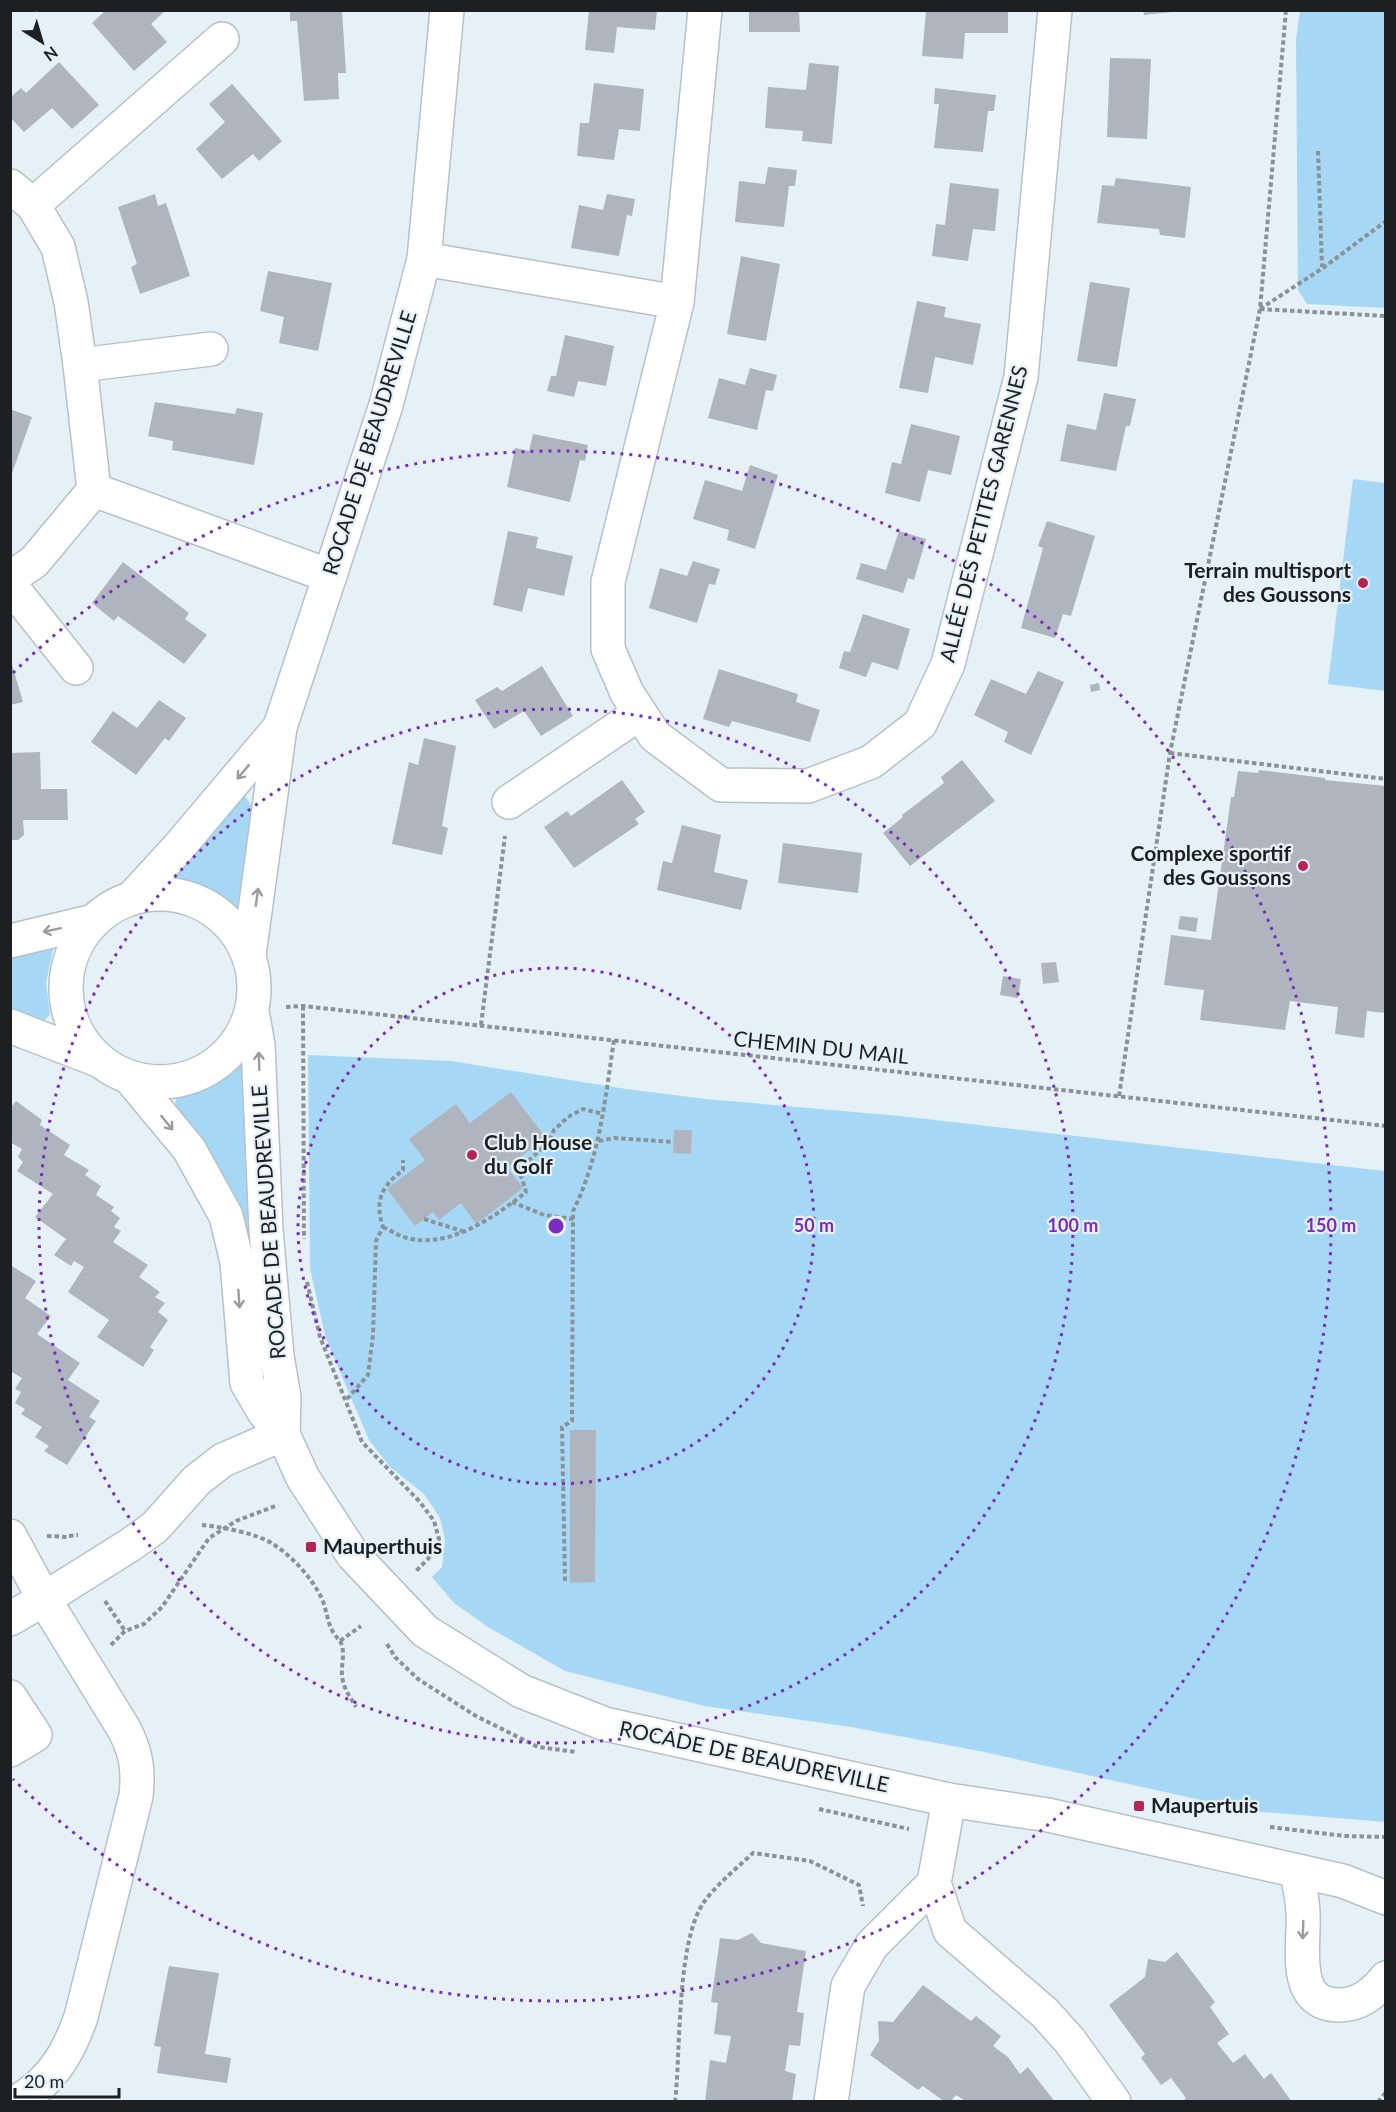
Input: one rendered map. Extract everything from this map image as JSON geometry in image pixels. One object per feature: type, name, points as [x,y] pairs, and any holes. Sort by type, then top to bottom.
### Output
[{"type":"street","name":"ROCADE DE BEAUDREVILLE","points":[[249,955],[280,727],[386,405],[424,259],[447,10]]},
{"type":"street","name":"ALLÉE DES PETITES GARENNES","points":[[705,10],[677,302],[608,582],[608,649],[627,693],[655,736],[721,785],[808,786],[871,762],[920,724],[948,664],[1021,377],[1055,10]]},
{"type":"street","points":[[10,578],[34,562],[94,490],[81,365],[71,302],[58,246],[22,196],[222,39]]},
{"type":"street","points":[[424,259],[677,302]]},
{"type":"street","points":[[81,365],[211,349]]},
{"type":"street","points":[[94,490],[330,576]]},
{"type":"street","points":[[10,585],[76,668]]},
{"type":"street","points":[[509,802],[640,713]]},
{"type":"street","name":"ROCADE DE BEAUDREVILLE","points":[[132,898],[178,848],[280,727]]},
{"type":"street","points":[[10,1026],[98,1060],[130,1078],[161,1083],[192,1077],[219,1062],[240,1039],[252,1011],[255,982],[249,955],[235,930],[214,911],[197,902],[161,894],[132,898],[112,908],[94,921],[78,942],[72,957],[66,991],[70,1017],[81,1040],[98,1060]]},
{"type":"street","points":[[10,941],[94,921]]},
{"type":"street","name":"ROCADE DE BEAUDREVILLE","points":[[252,1011],[258,1045],[268,1253],[277,1356],[284,1398],[283,1434]]},
{"type":"street","name":"ROCADE DE BEAUDREVILLE","points":[[130,1078],[189,1149],[226,1216],[237,1262],[247,1383],[264,1413],[283,1434],[303,1478],[353,1555],[425,1631],[521,1691],[605,1724],[949,1800],[1048,1815],[1343,1881],[1386,1898]]},
{"type":"street","points":[[10,1619],[130,1545],[155,1527],[197,1480],[223,1460],[283,1434]]},
{"type":"street","points":[[10,1536],[44,1599],[135,1750],[138,1775],[136,1796],[81,2017],[70,2049],[53,2074],[34,2092],[17,2102]]},
{"type":"street","points":[[10,1697],[35,1736],[10,1750]]},
{"type":"street","points":[[949,1800],[933,1883],[950,1931],[1045,2013],[1070,2041],[1114,2102]]},
{"type":"street","points":[[1297,1872],[1303,1914],[1301,1970],[1307,1988],[1320,2000],[1338,2006],[1356,2003],[1374,1993],[1386,1978]]},
{"type":"street","name":"ROCADE DE BEAUDREVILLE","points":[[1343,1881],[1386,1876]]},
{"type":"street","points":[[831,2102],[848,1986],[872,1945],[933,1883]]},
{"type":"path","points":[[1119,1096],[1170,753],[1260,309],[1286,10]]},
{"type":"path","points":[[1318,151],[1323,268]]},
{"type":"path","points":[[1260,309],[1323,268],[1386,220]]},
{"type":"path","points":[[1260,309],[1386,316]]},
{"type":"path","points":[[1170,753],[1386,779]]},
{"type":"path","points":[[481,1025],[509,802]]},
{"type":"path","points":[[303,1006],[304,1244]]},
{"type":"path","name":"CHEMIN DU MAIL","points":[[252,1011],[303,1006],[1386,1126]]},
{"type":"path","points":[[565,1581],[562,1427],[572,1421],[573,1211],[588,1181],[599,1141],[614,1040]]},
{"type":"path","points":[[383,1227],[404,1237],[425,1240],[472,1229],[526,1191],[519,1169],[548,1143],[554,1130],[568,1117],[584,1109],[603,1114]]},
{"type":"path","points":[[599,1141],[614,1138],[673,1142]]},
{"type":"path","points":[[347,1399],[368,1375],[375,1302],[376,1241],[383,1227],[378,1212],[385,1184],[403,1170],[403,1160]]},
{"type":"path","points":[[512,1202],[544,1215],[573,1219]]},
{"type":"path","points":[[424,1219],[463,1231]]},
{"type":"path","points":[[306,1276],[320,1337],[347,1399],[352,1422],[362,1442],[420,1502],[434,1521],[439,1539],[428,1559],[411,1576]]},
{"type":"path","points":[[563,1466],[570,1466]]},
{"type":"path","points":[[87,1672],[125,1631],[144,1623],[162,1607],[208,1538],[225,1527],[273,1543],[311,1579],[323,1601],[326,1620],[343,1646],[342,1677],[346,1692],[357,1707]]},
{"type":"path","points":[[340,1641],[361,1626]]},
{"type":"path","points":[[675,2102],[678,2025],[694,1925],[704,1903],[753,1853],[810,1862],[859,1885],[872,1945]]},
{"type":"path","points":[[1378,2102],[1386,2092]]},
{"type":"shaded area","points":[[1300,11],[1385,11],[1385,308],[1307,304],[1298,290],[1296,39]]},
{"type":"shaded area","name":"Terrain multisport des Goussons","points":[[1353,479],[1385,483],[1385,691],[1328,684]]},
{"type":"shaded area","points":[[245,796],[251,805],[245,903],[240,907],[234,907],[205,886],[177,878],[176,871]]},
{"type":"shaded area","points":[[51,944],[53,949],[46,983],[50,1015],[42,1022],[11,1011],[10,957]]},
{"type":"shaded area","points":[[308,1055],[451,1061],[626,1089],[706,1099],[900,1116],[1385,1171],[1385,1822],[1251,1811],[979,1751],[851,1727],[704,1706],[565,1671],[488,1627],[454,1603],[432,1577],[442,1567],[445,1540],[440,1518],[424,1494],[390,1467],[369,1440],[326,1339],[310,1269]]},
{"type":"shaded area","points":[[236,1062],[247,1066],[267,1404],[226,1182],[175,1103],[177,1096],[213,1082]]},
{"type":"building","points":[[106,10],[166,10],[151,24],[167,42],[134,71],[92,23]]},
{"type":"building","points":[[290,10],[342,10],[346,73],[338,73],[339,99],[304,101],[297,21],[290,21]]},
{"type":"building","points":[[589,10],[657,10],[655,30],[617,27],[614,53],[585,50]]},
{"type":"building","points":[[749,10],[799,10],[800,32],[749,32]]},
{"type":"building","points":[[926,10],[1008,10],[1008,33],[965,33],[963,59],[922,56]]},
{"type":"building","points":[[1143,10],[1172,10],[1172,12],[1144,15]]},
{"type":"building","points":[[1110,58],[1151,59],[1147,139],[1107,137]]},
{"type":"building","points":[[59,62],[99,105],[72,129],[52,108],[24,132],[10,117],[10,98],[21,88],[26,93]]},
{"type":"building","points":[[809,63],[839,66],[832,144],[802,141],[803,131],[765,128],[768,87],[806,90]]},
{"type":"building","points":[[594,83],[644,89],[640,131],[619,129],[614,160],[577,156],[580,123],[589,123]]},
{"type":"building","points":[[232,84],[282,141],[259,161],[253,154],[222,179],[196,149],[225,122],[209,104]]},
{"type":"building","points":[[935,88],[996,95],[994,111],[988,111],[983,152],[934,148],[939,104],[934,104]]},
{"type":"building","points":[[768,167],[797,170],[795,186],[789,186],[784,227],[735,222],[739,181],[765,184]]},
{"type":"building","points":[[1116,178],[1191,187],[1185,238],[1160,235],[1159,229],[1097,223],[1102,185],[1114,186]]},
{"type":"building","points":[[950,183],[999,189],[995,231],[973,229],[968,261],[932,256],[936,224],[945,225]]},
{"type":"building","points":[[155,194],[158,206],[166,203],[190,276],[140,294],[131,267],[137,264],[118,207]]},
{"type":"building","points":[[607,194],[635,199],[632,216],[627,215],[619,256],[571,248],[579,205],[603,210]]},
{"type":"building","points":[[741,256],[780,264],[766,341],[727,334]]},
{"type":"building","points":[[268,271],[332,283],[318,351],[279,343],[284,317],[260,311]]},
{"type":"building","points":[[1090,282],[1130,288],[1117,367],[1077,361]]},
{"type":"building","points":[[917,301],[946,307],[944,317],[981,324],[973,365],[935,357],[928,393],[899,388]]},
{"type":"building","points":[[565,335],[614,346],[606,386],[578,381],[574,397],[547,391],[551,376],[556,376]]},
{"type":"building","points":[[750,368],[777,375],[773,391],[766,390],[757,430],[708,418],[719,378],[745,385]]},
{"type":"building","points":[[1104,393],[1136,399],[1130,426],[1126,426],[1116,471],[1060,461],[1067,424],[1096,430]]},
{"type":"building","points":[[155,402],[235,414],[237,408],[263,413],[254,465],[172,450],[173,441],[148,436]]},
{"type":"building","points":[[10,409],[32,417],[11,476],[10,476]]},
{"type":"building","points":[[911,424],[960,436],[951,475],[928,470],[920,502],[885,493],[892,462],[901,464]]},
{"type":"building","points":[[533,434],[588,445],[585,461],[580,460],[570,502],[507,487],[515,448],[529,451]]},
{"type":"building","points":[[750,465],[778,475],[755,549],[727,540],[729,530],[693,519],[705,480],[742,491]]},
{"type":"building","points":[[1047,521],[1095,536],[1071,616],[1063,614],[1055,638],[1021,628],[1043,548],[1038,546]]},
{"type":"building","points":[[508,531],[538,537],[536,548],[573,556],[564,596],[528,588],[522,612],[493,605]]},
{"type":"building","points":[[899,531],[926,539],[914,580],[908,578],[903,593],[856,579],[861,563],[886,570]]},
{"type":"building","points":[[693,561],[720,569],[715,585],[709,584],[697,623],[649,608],[660,568],[687,576]]},
{"type":"building","points":[[123,562],[189,613],[185,619],[207,635],[184,664],[118,616],[114,621],[92,603]]},
{"type":"building","points":[[863,614],[910,629],[898,670],[872,662],[866,677],[839,668],[844,651],[850,652]]},
{"type":"building","points":[[10,662],[23,702],[10,705]]},
{"type":"building","points":[[542,666],[573,716],[541,736],[524,711],[494,729],[475,700],[497,687],[502,691]]},
{"type":"building","points":[[719,669],[798,694],[796,702],[820,710],[810,742],[732,721],[729,727],[703,719]]},
{"type":"building","points":[[1038,671],[1064,682],[1031,755],[1004,742],[1008,732],[974,715],[991,679],[1026,694]]},
{"type":"building","points":[[1099,683],[1100,690],[1091,692],[1090,685]]},
{"type":"building","points":[[159,700],[186,718],[169,741],[165,738],[136,775],[91,742],[113,711],[137,728]]},
{"type":"building","points":[[424,738],[456,746],[442,826],[448,828],[442,855],[392,844],[409,762],[418,765]]},
{"type":"building","points":[[40,752],[41,789],[67,789],[68,820],[23,820],[24,835],[18,840],[10,840],[10,753]]},
{"type":"building","points":[[962,760],[995,801],[910,866],[883,833],[903,817],[902,815],[944,783],[941,777]]},
{"type":"building","name":"Complexe sportif des Goussons","points":[[1259,770],[1386,786],[1386,1013],[1367,1011],[1364,1038],[1335,1034],[1338,1007],[1290,1001],[1285,1030],[1200,1020],[1204,990],[1164,985],[1171,935],[1211,940],[1231,797],[1234,797],[1238,771],[1258,773]]},
{"type":"building","points":[[622,780],[645,812],[635,819],[639,824],[574,868],[544,827],[567,811],[571,816]]},
{"type":"building","points":[[682,825],[721,835],[714,872],[748,880],[741,910],[657,890],[663,861],[672,863]]},
{"type":"building","points":[[783,843],[862,853],[858,893],[778,883]]},
{"type":"building","points":[[1180,916],[1198,918],[1196,932],[1178,929]]},
{"type":"building","points":[[1056,962],[1059,982],[1043,984],[1041,963]]},
{"type":"building","points":[[1003,976],[1021,979],[1018,998],[1000,995]]},
{"type":"building","name":"Club House du Golf","points":[[511,1092],[546,1138],[507,1167],[523,1188],[476,1224],[461,1203],[439,1220],[433,1212],[415,1226],[387,1189],[425,1160],[409,1139],[456,1104],[470,1123]]},
{"type":"building","points":[[16,1101],[42,1120],[40,1125],[70,1145],[64,1155],[89,1170],[85,1175],[101,1186],[96,1195],[114,1207],[111,1211],[120,1218],[114,1227],[121,1231],[113,1242],[148,1265],[139,1277],[160,1292],[155,1297],[165,1303],[158,1312],[168,1320],[150,1347],[154,1350],[143,1367],[97,1337],[109,1320],[68,1292],[84,1267],[74,1261],[71,1266],[54,1255],[66,1239],[35,1217],[53,1194],[17,1171],[23,1162],[18,1157],[22,1149],[10,1142],[10,1109]]},
{"type":"building","points":[[674,1130],[692,1130],[691,1154],[673,1153]]},
{"type":"building","points":[[10,1265],[36,1281],[25,1298],[51,1316],[37,1334],[80,1363],[68,1380],[100,1401],[89,1417],[96,1421],[67,1465],[44,1451],[49,1446],[35,1437],[42,1427],[21,1414],[25,1409],[15,1403],[21,1392],[15,1389],[22,1378],[10,1371]]},
{"type":"building","points":[[570,1430],[596,1430],[595,1582],[570,1583]]},
{"type":"building","points":[[752,1933],[761,1943],[806,1951],[797,2012],[804,2013],[800,2046],[789,2045],[785,2071],[796,2074],[792,2102],[705,2102],[710,2060],[726,2063],[731,2036],[714,2034],[718,2003],[711,2002],[720,1938],[738,1940]]},
{"type":"building","points":[[1177,1952],[1215,2002],[1210,2007],[1229,2034],[1217,2043],[1233,2063],[1245,2054],[1264,2079],[1271,2073],[1292,2102],[1182,2102],[1186,2098],[1171,2078],[1161,2085],[1141,2058],[1145,2054],[1109,2005],[1145,1977],[1148,1959],[1165,1962]]},
{"type":"building","points":[[169,1966],[219,1973],[205,2054],[231,2058],[227,2083],[157,2073],[161,2047],[154,2046]]},
{"type":"building","points":[[923,1985],[971,2021],[976,2016],[1001,2036],[993,2046],[1008,2057],[1020,2074],[1028,2067],[1055,2102],[967,2102],[956,2095],[950,2102],[945,2102],[923,2086],[918,2090],[870,2055],[879,2041],[878,2021],[893,2022]]},
{"type":"place","name":"Terrain multisport des Goussons","points":[[1363,583]]},
{"type":"place","name":"Complexe sportif des Goussons","points":[[1303,866]]},
{"type":"place","name":"Club House du Golf","points":[[472,1155]]},
{"type":"place","name":"Mauperthuis","points":[[311,1547]]},
{"type":"place","name":"Maupertuis","points":[[1139,1806]]}]
